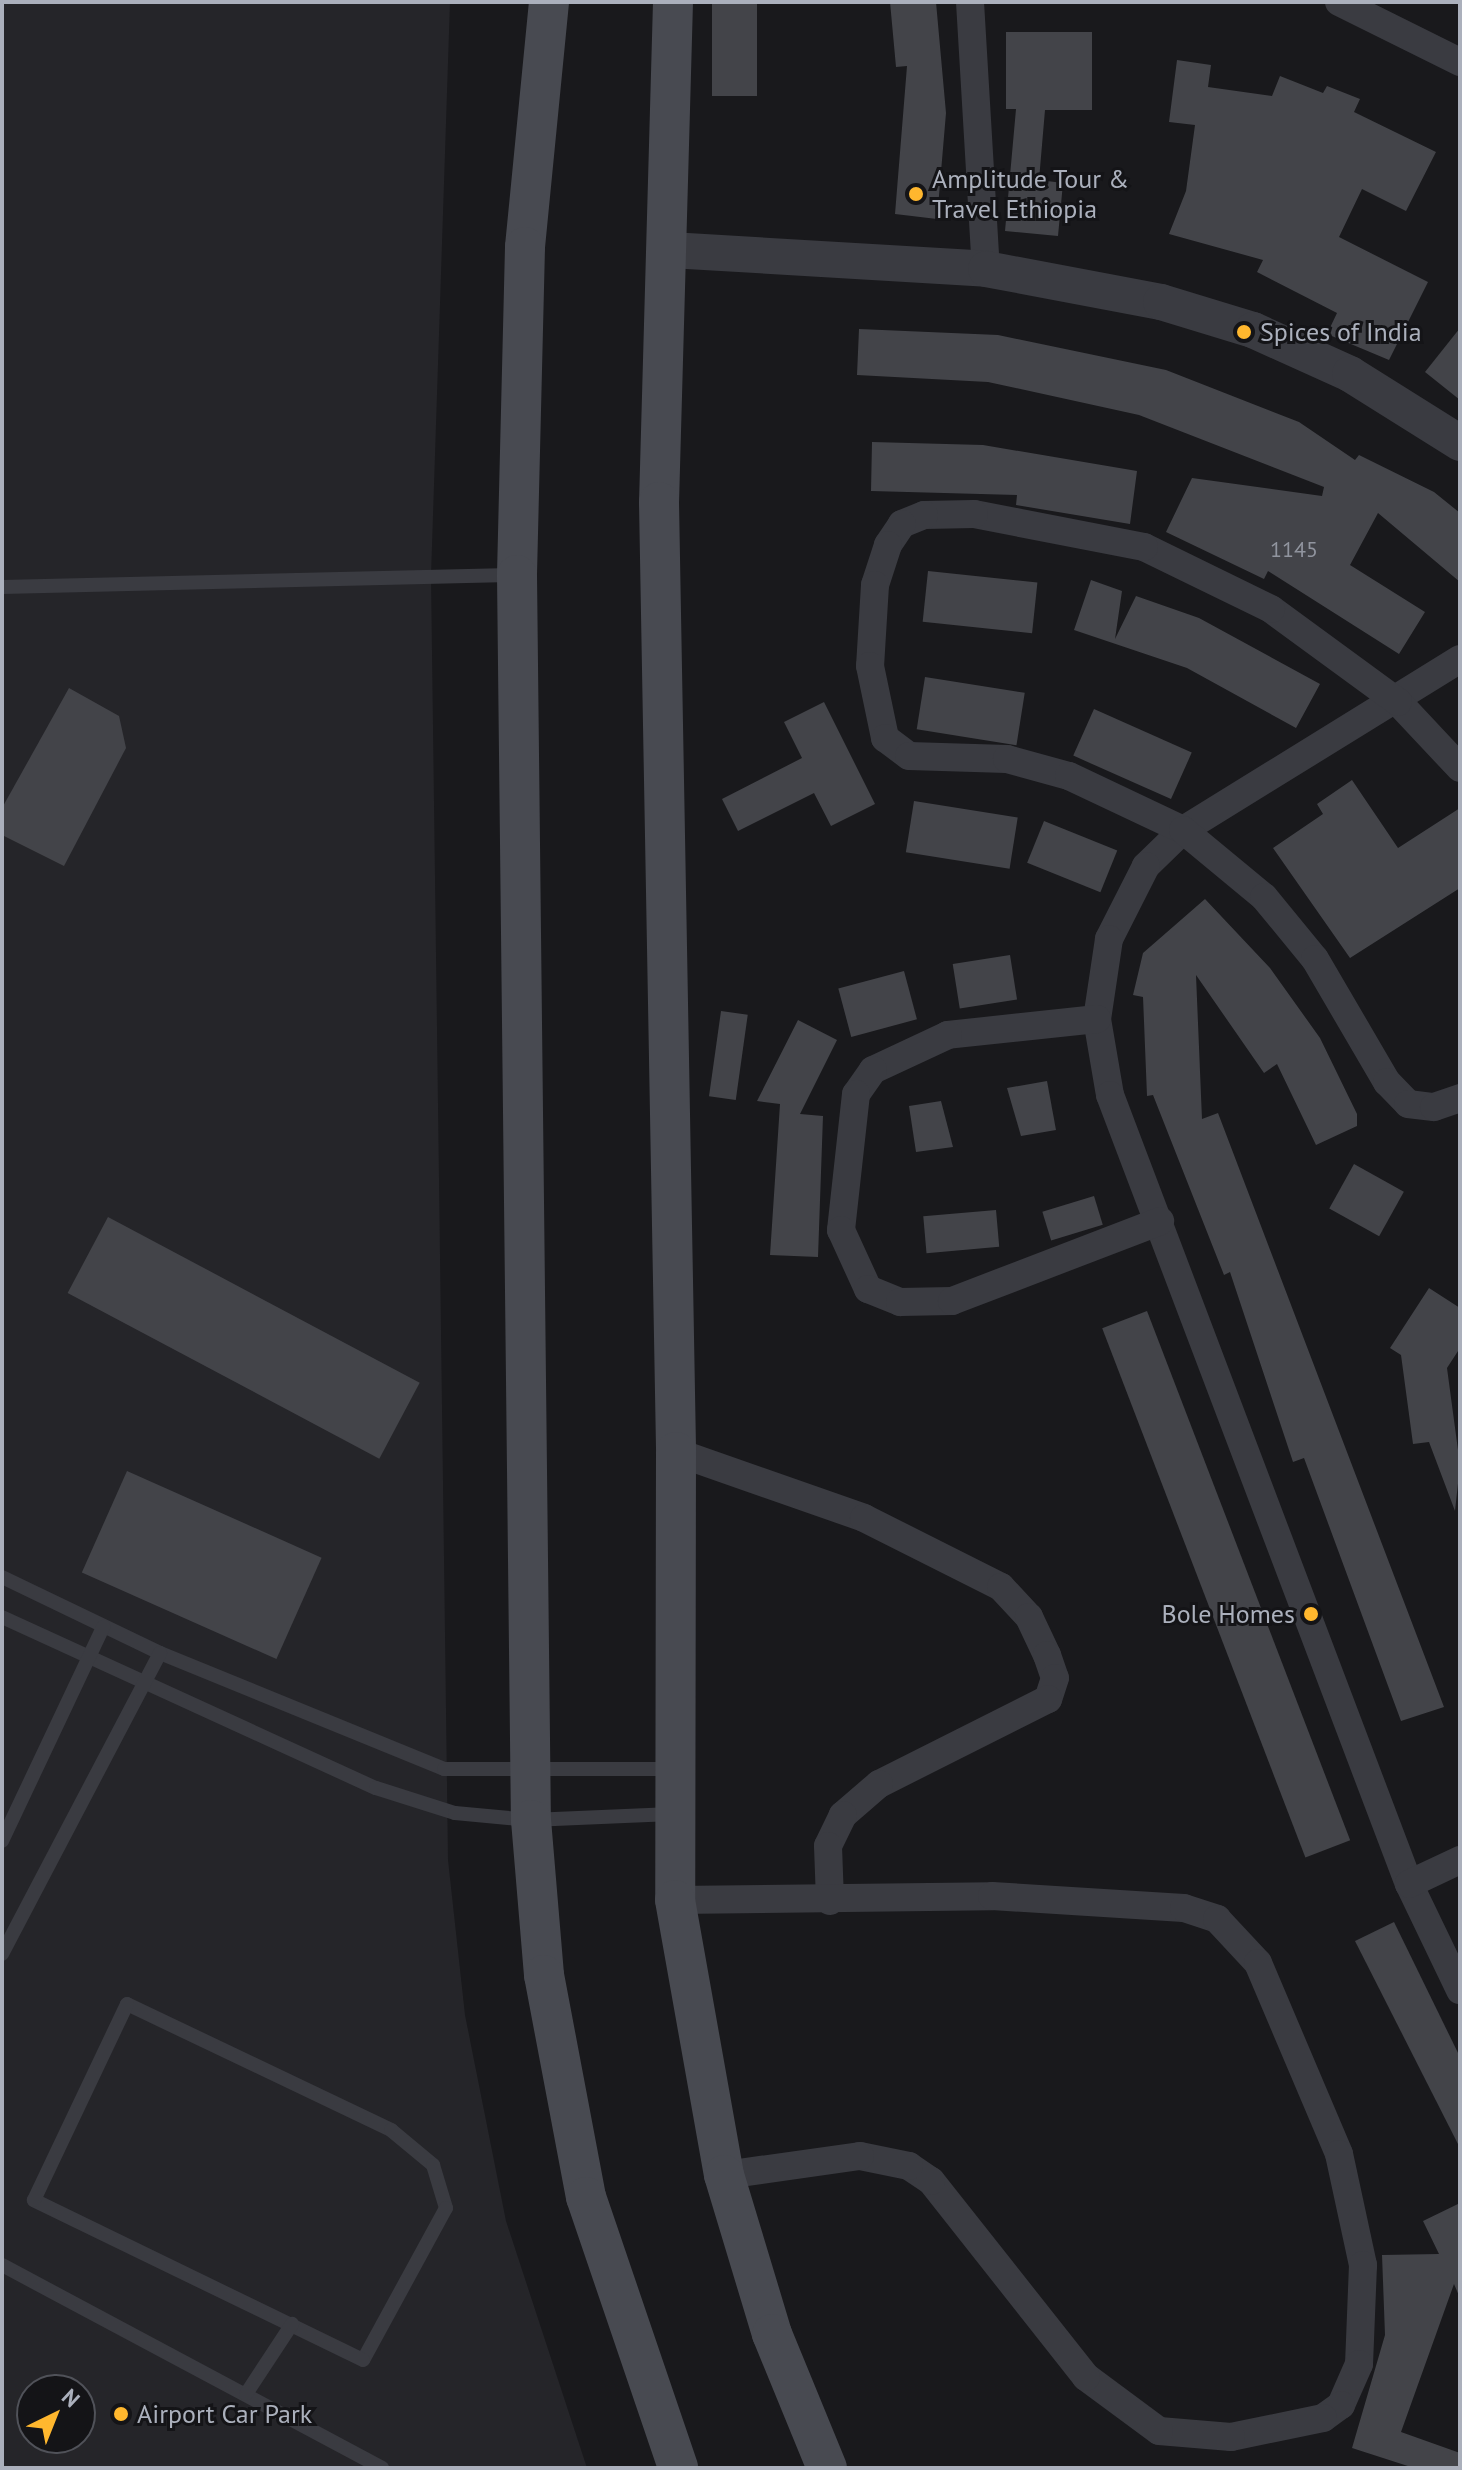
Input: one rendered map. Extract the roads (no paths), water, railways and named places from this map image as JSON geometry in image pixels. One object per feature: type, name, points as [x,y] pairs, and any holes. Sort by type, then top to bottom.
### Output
[{"type":"main road","points":[[549,2],[525,247],[517,575],[531,1820],[544,1975],[586,2197],[678,2468]]},
{"type":"main road","points":[[673,2],[670,250],[659,502],[676,1452],[675,1900],[724,2175],[772,2334],[827,2468]]},
{"type":"street","points":[[970,2],[986,269]]},
{"type":"street","points":[[1339,2],[1460,62]]},
{"type":"street","points":[[670,250],[986,269],[1089,285],[1253,330],[1350,374],[1460,443]]},
{"type":"street","points":[[1460,768],[1398,702],[1271,609],[1144,547],[974,514],[924,515],[902,524],[875,585],[870,666],[885,738],[909,756],[1007,759],[1069,776],[1183,830],[1264,897],[1315,959],[1387,1082],[1408,1104],[1434,1107],[1460,1098]]},
{"type":"street","points":[[1460,659],[1398,702],[1183,830],[1146,866],[1109,939],[1097,1019],[1110,1095],[1409,1884],[1460,1990]]},
{"type":"street","points":[[1097,1019],[948,1035],[873,1070],[856,1094],[841,1230],[868,1289],[900,1302],[952,1301],[1160,1221]]},
{"type":"street","points":[[676,1452],[864,1518],[1001,1587],[1029,1617],[1051,1666],[1048,1699],[879,1784],[843,1815],[828,1846],[830,1901]]},
{"type":"street","points":[[1409,1884],[1460,1860]]},
{"type":"street","points":[[675,1900],[1107,1901],[1184,1908],[1235,1934],[1258,1963],[1339,2154],[1363,2265],[1359,2364],[1341,2405],[1323,2418],[1231,2437],[1159,2431],[1086,2377],[931,2181],[909,2166],[860,2156],[724,2175]]},
{"type":"lane","points":[[2,587],[517,575]]},
{"type":"lane","points":[[2,1577],[160,1653],[385,1750],[444,1769],[531,1773],[676,1768]]},
{"type":"lane","points":[[2,1617],[87,1659],[376,1788],[455,1813],[531,1820],[676,1814]]},
{"type":"lane","points":[[2,1841],[103,1627]]},
{"type":"lane","points":[[2,1954],[160,1653]]},
{"type":"lane","points":[[127,2004],[391,2130],[433,2165],[446,2208],[363,2360],[292,2324],[34,2200],[127,2004]]},
{"type":"lane","points":[[2,2265],[378,2466]]},
{"type":"lane","points":[[246,2394],[292,2324]]},
{"type":"place","name":"Amplitude Tour & Travel Ethiopia","points":[[916,194]]},
{"type":"place","name":"Spices of India","points":[[1244,332]]},
{"type":"place","name":"Bole Homes","points":[[1311,1614]]},
{"type":"place","name":"Airport Car Park","points":[[121,2414]]}]
